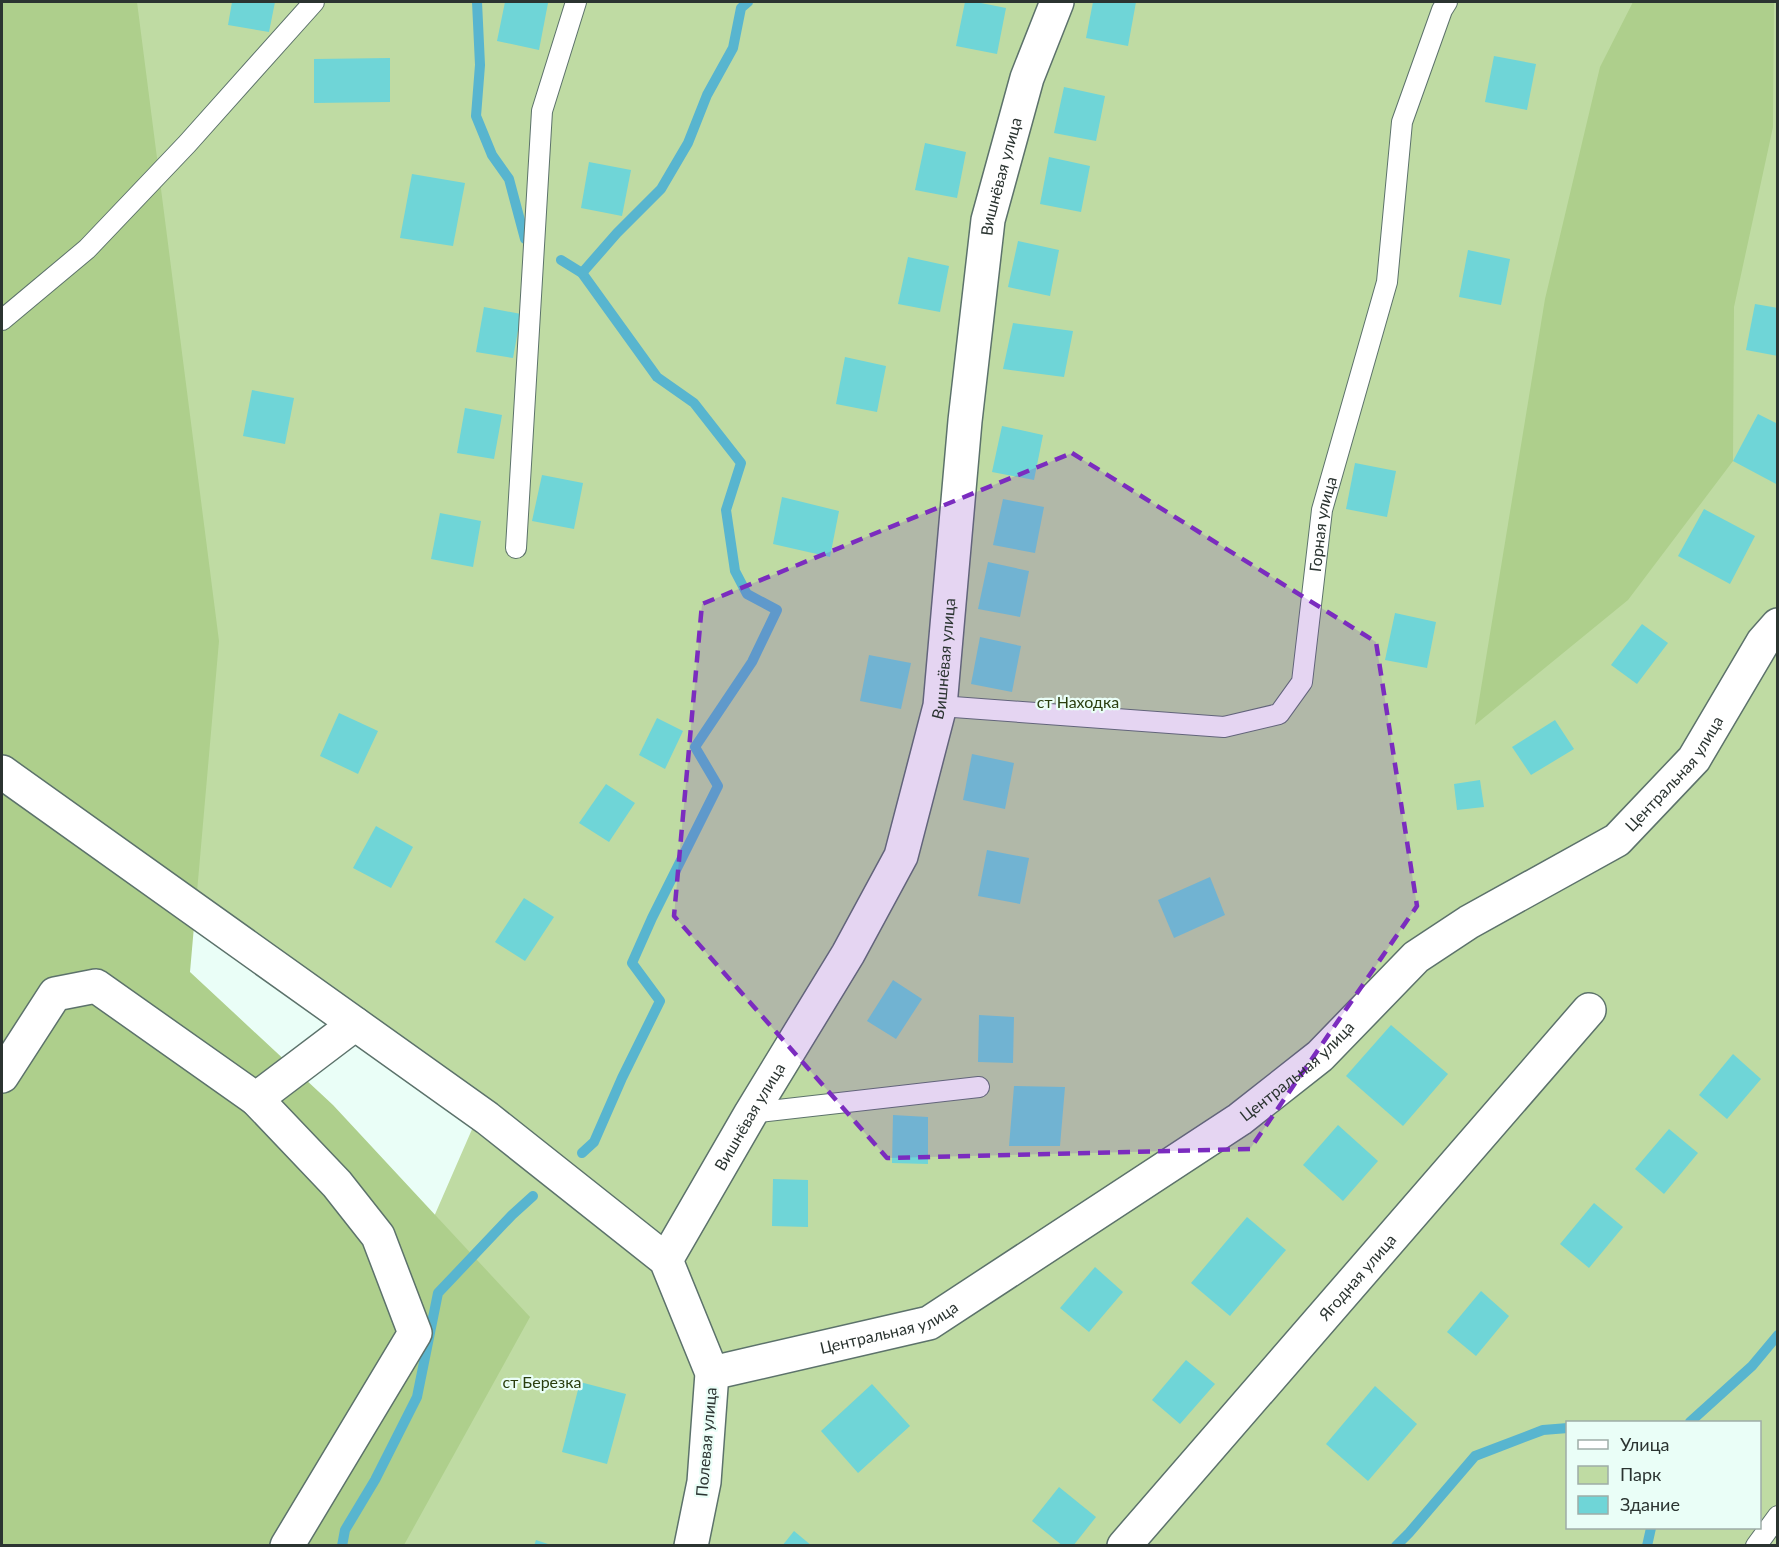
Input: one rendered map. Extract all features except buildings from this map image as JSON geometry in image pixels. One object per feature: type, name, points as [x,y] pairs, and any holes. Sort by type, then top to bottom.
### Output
[{"type":"street","name":"Вишнёвая улица","points":[[666,1260],[751,1113],[848,954],[901,856],[940,706],[965,421],[988,220],[1027,78],[1057,2]]},
{"type":"street","name":"Центральная улица","points":[[712,1373],[929,1323],[1240,1119],[1320,1056],[1416,957],[1469,922],[1617,840],[1694,759],[1763,642],[1778,625]]},
{"type":"street","points":[[2,772],[487,1118],[666,1260],[712,1373]]},
{"type":"street","points":[[2,1076],[56,994],[96,986],[256,1099],[337,1184],[378,1236],[415,1333],[287,1545]]},
{"type":"street","name":"Ягодная улица","points":[[1124,1545],[1589,1010]]},
{"type":"street","points":[[256,1099],[355,1024]]},
{"type":"street","name":"Полевая улица","points":[[691,1545],[704,1482],[712,1373]]},
{"type":"lane","points":[[2,320],[87,249],[187,144],[314,2]]},
{"type":"lane","points":[[516,548],[542,111],[576,2]]},
{"type":"lane","name":"Горная улица","points":[[940,706],[1224,727],[1279,714],[1302,682],[1322,510],[1387,282],[1402,122],[1442,10],[1447,2]]},
{"type":"lane","points":[[751,1113],[978,1087]]},
{"type":"lane","points":[[1756,1545],[1778,1516]]},
{"type":"highlighted area","points":[[1072,453],[1376,642],[1417,906],[1250,1149],[887,1158],[674,916],[702,604]]},
{"type":"green space","name":"ст Находка","points":[[2,2],[1777,2],[1777,1545],[257,1545],[379,1343],[473,1127],[2,794]]},
{"type":"green space","points":[[2,2],[137,2],[219,641],[190,972],[333,1105],[530,1317],[404,1545],[2,1546]]},
{"type":"green space","points":[[1633,2],[1774,2],[1773,127],[1734,307],[1733,461],[1628,600],[1475,725],[1545,299],[1600,67]]},
{"type":"waterway","points":[[477,2],[480,65],[476,116],[492,155],[509,179],[525,239]]},
{"type":"waterway","points":[[582,273],[617,233],[661,189],[688,143],[707,95],[733,48],[741,8],[748,2]]},
{"type":"waterway","points":[[561,260],[582,273],[657,377],[694,403],[741,463],[726,510],[735,571],[747,594],[777,610],[752,662],[695,747],[718,786],[632,963],[660,1001],[594,1142],[582,1153]]},
{"type":"waterway","points":[[342,1546],[345,1530],[375,1480],[417,1397],[438,1293],[533,1196]]},
{"type":"waterway","points":[[1691,1421],[1752,1366],[1778,1335]]},
{"type":"waterway","points":[[1396,1546],[1475,1456],[1543,1430],[1566,1428]]},
{"type":"waterway","points":[[1647,1546],[1651,1529]]},
{"type":"park label","name":"ст Березка","points":[[542,1382]]}]
